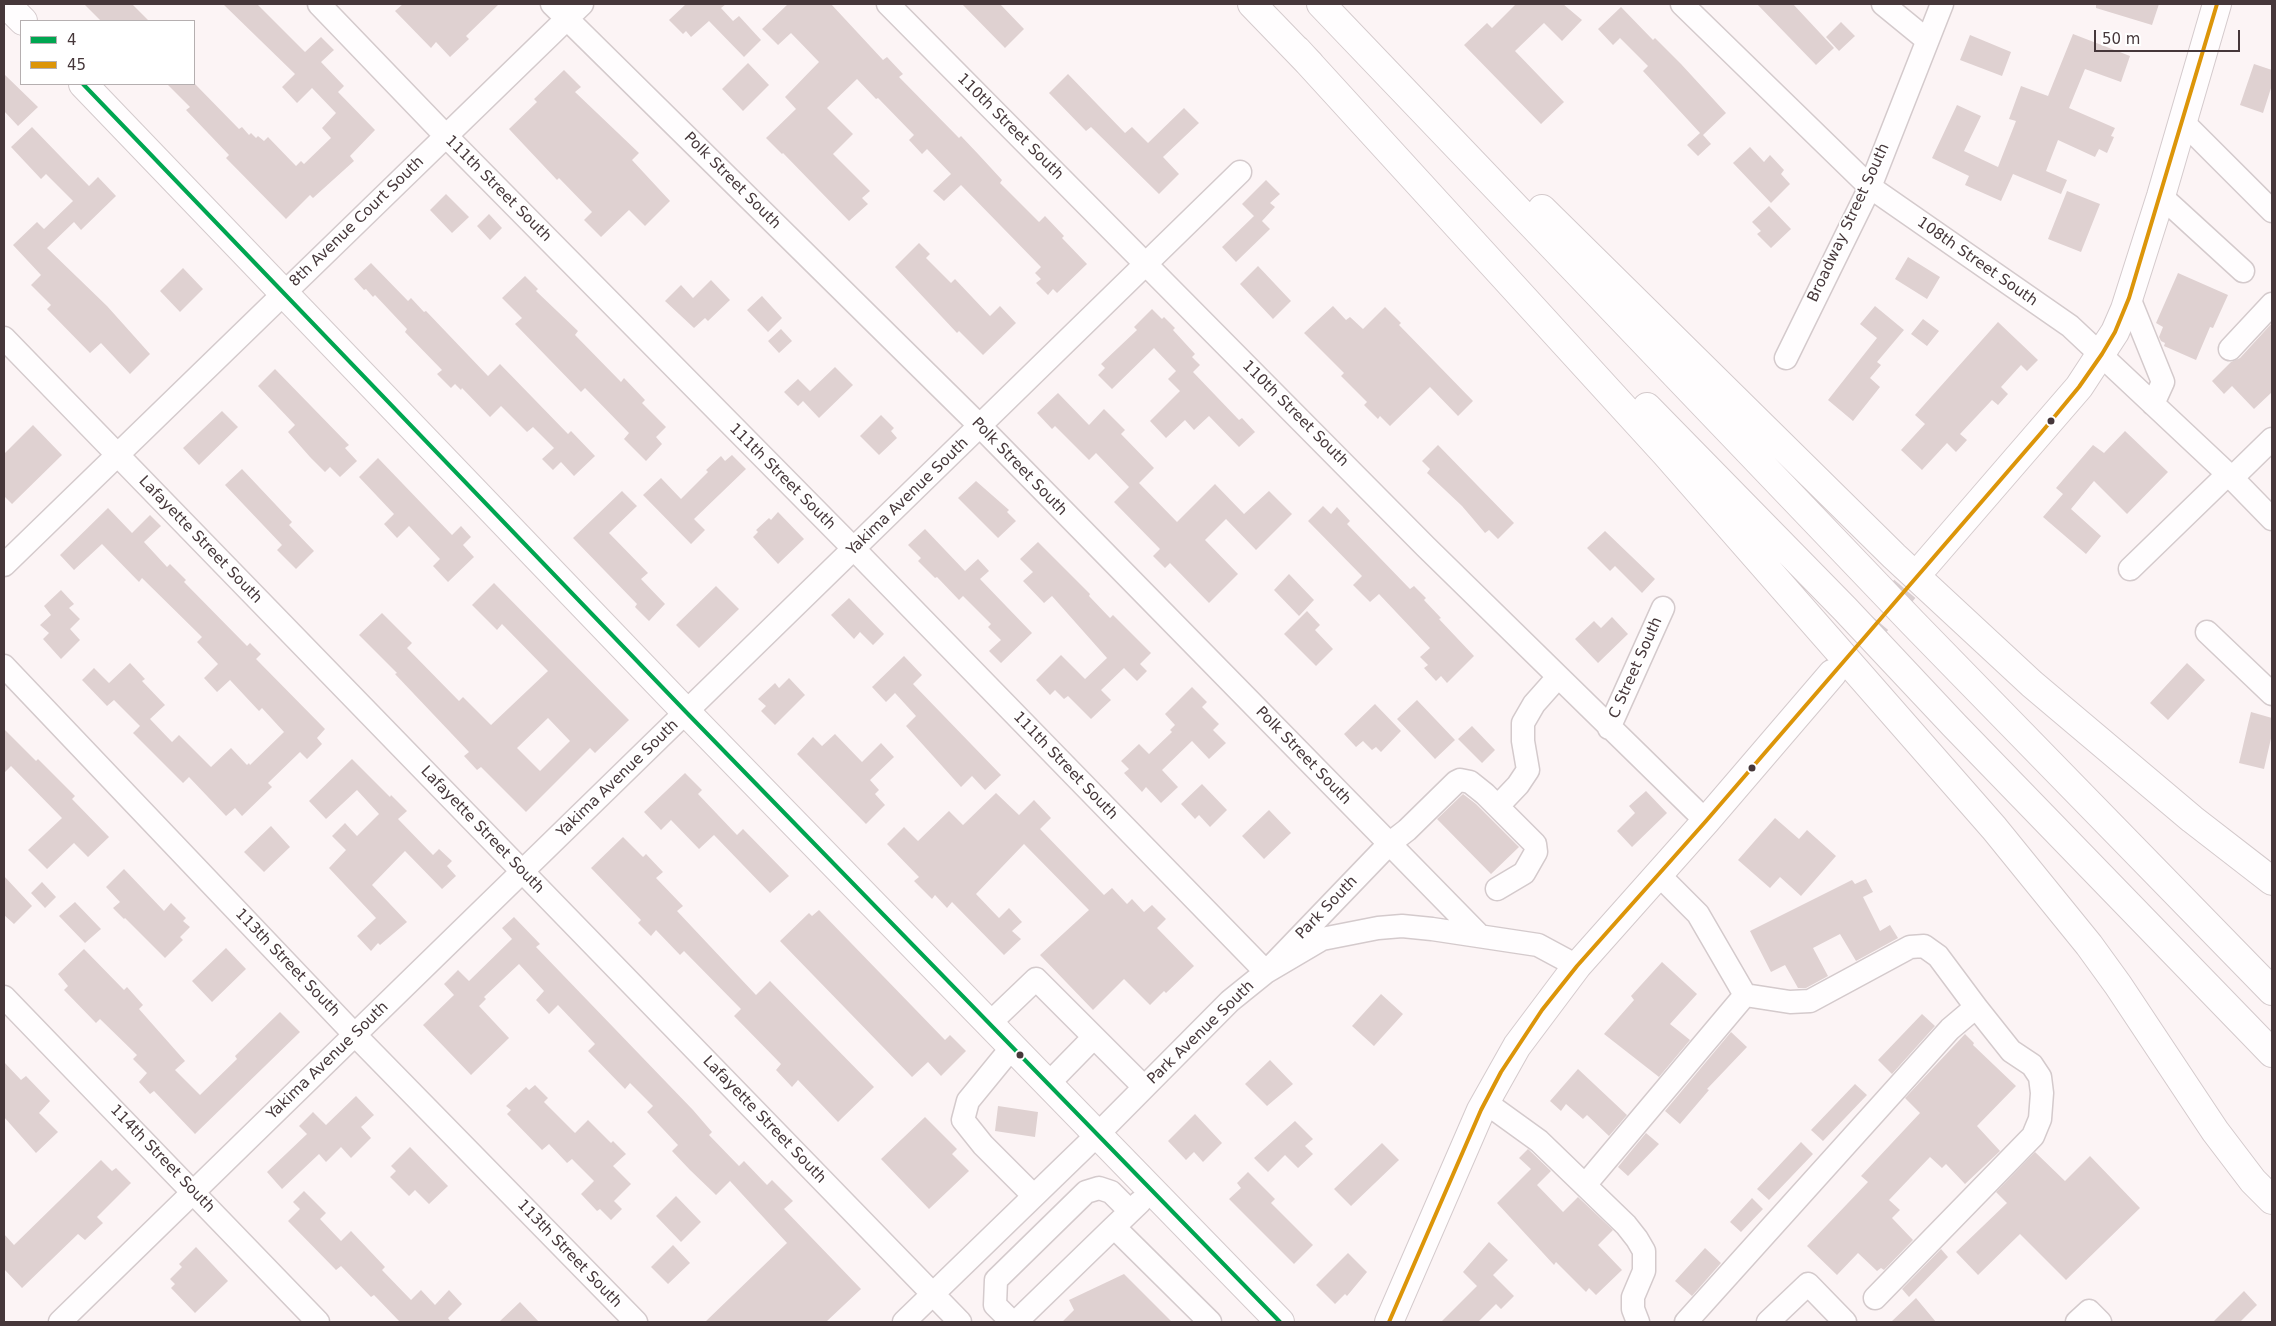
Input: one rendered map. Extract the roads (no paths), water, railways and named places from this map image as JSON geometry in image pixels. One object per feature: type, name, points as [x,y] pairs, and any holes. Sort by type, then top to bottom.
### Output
[{"type":"main road","points":[[6,4],[22,20]]},
{"type":"main road","points":[[1252,4],[1845,609],[1954,725],[2272,1053]]},
{"type":"main road","points":[[1926,564],[2079,387],[2115,332],[2128,298],[2160,196],[2217,4]]},
{"type":"main road","points":[[1326,9],[1519,186],[1894,556],[2032,684],[2192,819],[2272,881]]},
{"type":"main road","points":[[1326,9],[1913,623],[2272,991]]},
{"type":"main road","points":[[1297,50],[1666,454],[1994,828],[2118,985],[2215,1131],[2254,1181],[2272,1200]]},
{"type":"main road","points":[[84,85],[686,712],[1049,1083],[1276,1321]]},
{"type":"main road","points":[[1389,1322],[1485,1102],[1517,1046],[1577,966],[1706,821],[1832,674]]},
{"type":"street","name":"111th Street South","points":[[319,4],[446,136],[854,549],[1266,972]]},
{"type":"street","name":"110th Street South","points":[[888,4],[1419,540],[1706,821]]},
{"type":"street","name":"108th Street South","points":[[1682,4],[1870,187],[2070,326],[2230,476],[2272,519]]},
{"type":"street","points":[[1883,4],[1927,40]]},
{"type":"street","name":"Broadway Street South","points":[[1786,358],[1870,187],[1942,4]]},
{"type":"street","name":"8th Avenue Court South","points":[[4,565],[446,136],[567,9]]},
{"type":"street","name":"Polk Street South","points":[[567,9],[981,427],[1480,936]]},
{"type":"street","points":[[2182,121],[2272,211]]},
{"type":"street","name":"Yakima Avenue South","points":[[60,1322],[981,427],[1240,172]]},
{"type":"street","points":[[2160,196],[2243,271]]},
{"type":"street","points":[[2128,298],[2163,382],[2153,404]]},
{"type":"street","points":[[2230,349],[2272,304]]},
{"type":"street","name":"Lafayette Street South","points":[[4,338],[960,1322]]},
{"type":"street","points":[[2130,569],[2272,439]]},
{"type":"street","name":"C Street South","points":[[1609,728],[1663,608]]},
{"type":"street","points":[[2207,632],[2272,694]]},
{"type":"street","name":"113th Street South","points":[[4,666],[355,1035],[636,1322]]},
{"type":"street","points":[[1497,889],[1524,873],[1536,852],[1535,844],[1498,806],[1518,785],[1528,770],[1523,741],[1523,723],[1534,704],[1558,677]]},
{"type":"street","name":"Park South","points":[[1266,972],[1388,844],[1406,830],[1456,782],[1460,780],[1470,782],[1498,806]]},
{"type":"street","points":[[1658,874],[1698,914],[1745,996]]},
{"type":"street","name":"Park Avenue South","points":[[904,1322],[1098,1134],[1230,1001],[1266,972],[1322,939],[1354,931],[1402,926],[1538,945],[1577,966]]},
{"type":"street","points":[[1745,996],[1790,1002],[1810,1001],[1910,947],[1924,946],[1938,956],[2012,1051],[2032,1065],[2040,1076],[2040,1119],[2033,1136],[1875,1298]]},
{"type":"street","points":[[990,1023],[1036,979],[1144,1087]]},
{"type":"street","points":[[1585,1185],[1745,996]]},
{"type":"street","name":"114th Street South","points":[[4,997],[318,1322]]},
{"type":"street","points":[[1686,1322],[1950,1029],[1976,1007]]},
{"type":"street","points":[[1049,1083],[1094,1037]]},
{"type":"street","points":[[1013,1046],[968,1101],[963,1120],[983,1145],[1063,1214]]},
{"type":"street","points":[[1485,1102],[1539,1141],[1626,1225],[1644,1251],[1644,1271],[1633,1297],[1633,1309],[1638,1322]]},
{"type":"street","points":[[1012,1322],[995,1305],[996,1280],[1086,1192],[1099,1188],[1110,1192],[1130,1211]]},
{"type":"street","points":[[1016,1322],[1152,1190]]},
{"type":"street","points":[[1114,1227],[1210,1322]]},
{"type":"street","points":[[988,1240],[1012,1263]]},
{"type":"street","points":[[1768,1322],[1808,1284],[1845,1322]]},
{"type":"street","points":[[2077,1322],[2089,1311],[2100,1322]]},
{"type":"tunnel","points":[[1832,674],[1926,564]]}]
